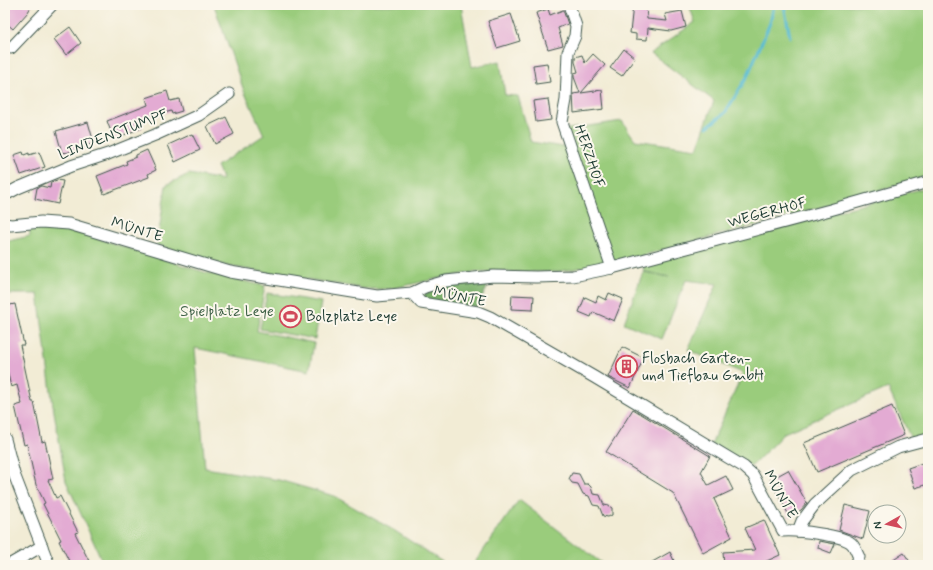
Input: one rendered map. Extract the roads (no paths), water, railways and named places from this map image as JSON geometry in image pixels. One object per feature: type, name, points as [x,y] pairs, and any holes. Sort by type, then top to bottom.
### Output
[{"type":"street","points":[[11,48],[52,5]]},
{"type":"street","name":"HERZHOF","points":[[569,5],[576,26],[576,36],[568,52],[566,100],[562,122],[612,268]]},
{"type":"street","name":"LINDENSTUMPF","points":[[5,195],[57,172],[155,135],[199,115],[229,94]]},
{"type":"street","name":"WEGERHOF","points":[[412,293],[446,281],[493,276],[572,276],[612,268],[823,212],[928,182]]},
{"type":"street","name":"MÜNTE","points":[[5,224],[11,225],[41,222],[69,224],[230,272],[377,296],[412,293],[421,303],[478,312],[594,377],[744,466],[753,475],[783,531],[798,531],[835,537],[852,543],[859,557],[856,565]]},
{"type":"street","points":[[5,439],[14,474],[49,565]]},
{"type":"street","name":"MÜNTE","points":[[798,531],[802,521],[815,504],[852,470],[898,447],[928,439]]},
{"type":"street","points":[[9,565],[42,546]]},
{"type":"waterway","points":[[707,127],[725,113],[747,77],[770,23],[774,5]]},
{"type":"waterway","points":[[784,5],[790,37]]},
{"type":"place","name":"Bolzplatz Leye","points":[[291,316]]},
{"type":"place","name":"Flosbach Garten- und Tiefbau GmbH","points":[[626,367]]},
{"type":"park label","name":"Spielplatz Leye","points":[[227,311]]}]
